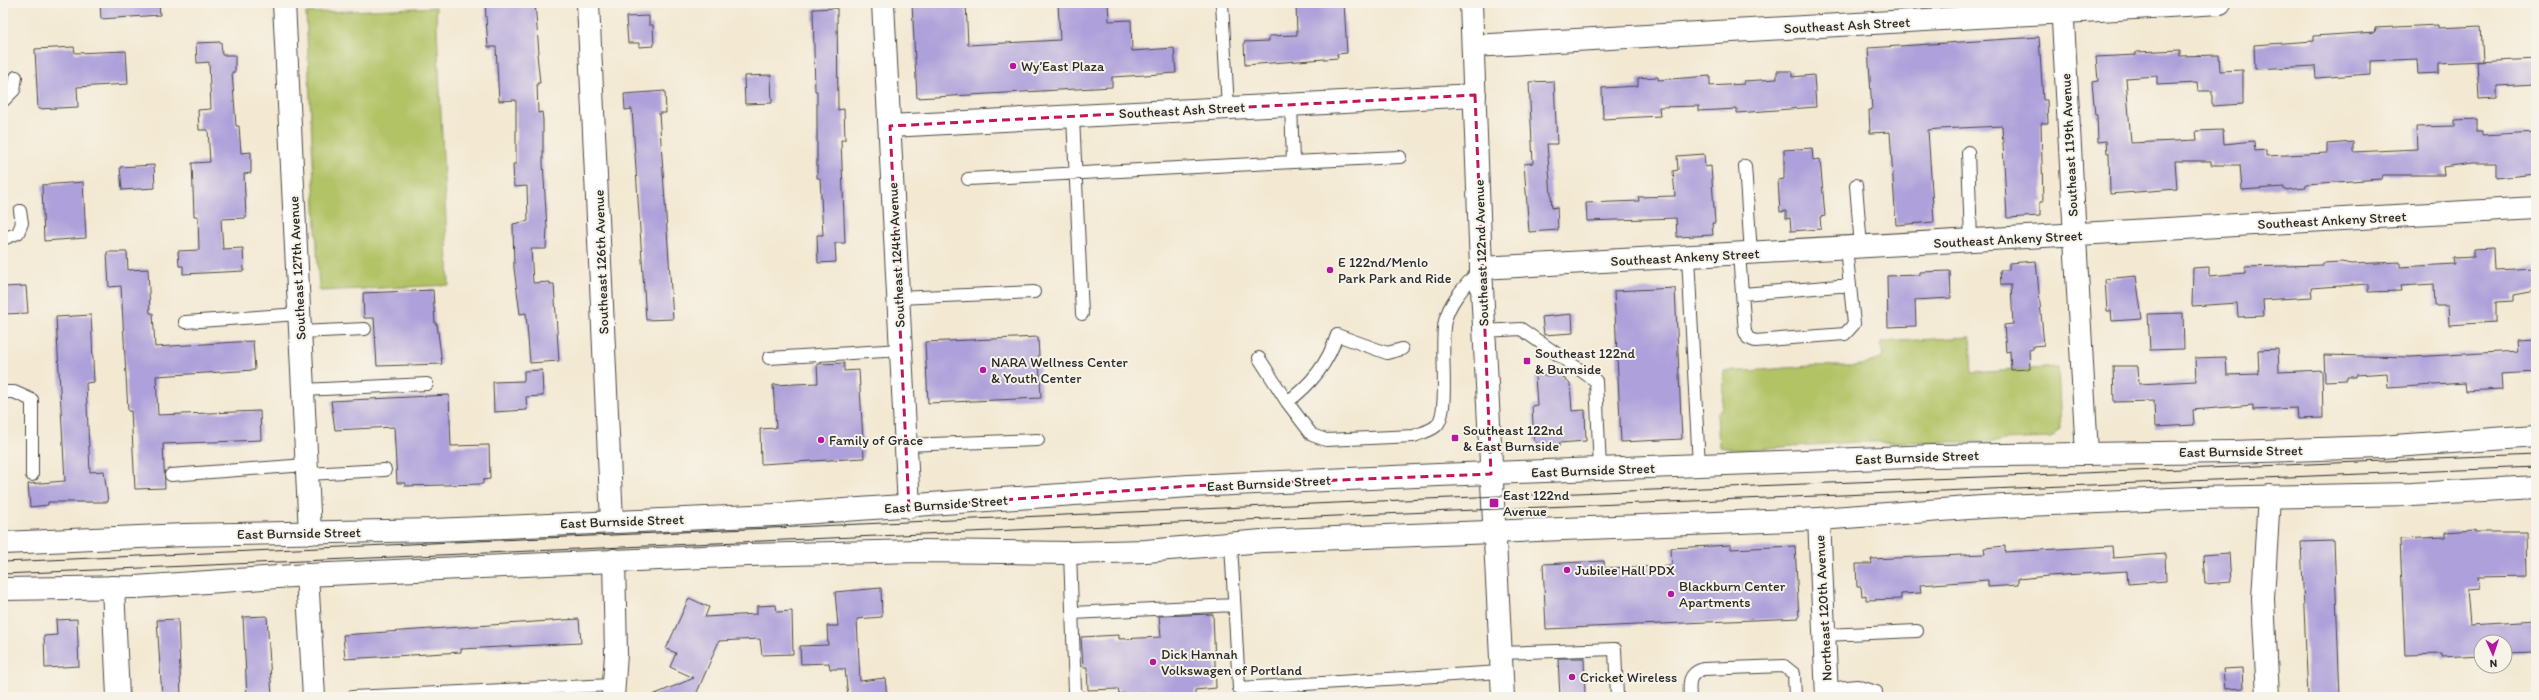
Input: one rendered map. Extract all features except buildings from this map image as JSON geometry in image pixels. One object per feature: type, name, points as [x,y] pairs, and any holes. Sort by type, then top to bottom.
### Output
[{"type":"street","name":"Southeast 127th Avenue","points":[[284,3],[310,533]]},
{"type":"street","name":"Southeast 126th Avenue","points":[[588,3],[612,521]]},
{"type":"street","name":"Southeast 124th Avenue","points":[[883,3],[909,507]]},
{"type":"street","name":"Southeast 122nd Avenue","points":[[1471,3],[1481,268],[1500,662],[1503,697]]},
{"type":"street","name":"Southeast Ash Street","points":[[1473,46],[2062,8],[2220,3]]},
{"type":"street","name":"Southeast 119th Avenue","points":[[2062,8],[2087,454]]},
{"type":"street","name":"Southeast Ash Street","points":[[890,126],[1291,104],[1475,96]]},
{"type":"street","name":"Southeast Ankeny Street","points":[[1481,268],[2536,208]]},
{"type":"street","name":"East Burnside Street","points":[[3,543],[773,515],[909,507],[1189,486],[1926,456],[2232,452],[2381,447],[2536,436]]},
{"type":"street","points":[[3,589],[113,587],[307,575],[614,560],[920,551],[1070,553],[1146,551],[1231,544],[1819,519],[1982,507],[2269,496],[2398,494],[2536,487]]},
{"type":"street","points":[[2268,697],[2263,599],[2269,496]]},
{"type":"street","name":"Northeast 120th Avenue","points":[[1819,519],[1827,693]]},
{"type":"street","points":[[612,691],[616,654],[614,560]]},
{"type":"street","points":[[307,575],[314,697]]},
{"type":"street","points":[[113,587],[118,697]]},
{"type":"lane","points":[[1222,3],[1228,108]]},
{"type":"lane","points":[[3,101],[14,90],[16,77]]},
{"type":"lane","points":[[1291,104],[1293,162]]},
{"type":"lane","points":[[1073,116],[1082,314]]},
{"type":"lane","points":[[1968,152],[1971,241]]},
{"type":"lane","points":[[968,179],[1076,172],[1400,157]]},
{"type":"lane","points":[[1745,166],[1745,254],[1743,294],[1745,332],[1748,338],[1755,341],[1845,334],[1854,324],[1850,285],[1854,247],[1856,185]]},
{"type":"lane","points":[[3,239],[18,233],[22,223],[20,211]]},
{"type":"lane","points":[[1688,257],[1699,466]]},
{"type":"lane","points":[[1259,358],[1287,402],[1312,435],[1326,440],[1414,436],[1437,425],[1443,415],[1444,405],[1441,343],[1445,319],[1453,300],[1481,268]]},
{"type":"lane","points":[[1743,294],[1850,285]]},
{"type":"lane","points":[[898,298],[1034,292]]},
{"type":"lane","points":[[185,322],[300,323],[365,329]]},
{"type":"lane","points":[[1484,331],[1521,328],[1596,382],[1600,469]]},
{"type":"lane","points":[[1287,402],[1312,381],[1332,350],[1337,335],[1387,353],[1402,349]]},
{"type":"lane","points":[[769,358],[901,350]]},
{"type":"lane","points":[[303,390],[427,384]]},
{"type":"lane","points":[[3,392],[14,392],[32,400],[32,475]]},
{"type":"lane","points":[[906,445],[1038,440]]},
{"type":"lane","points":[[171,475],[307,469],[385,470]]},
{"type":"lane","points":[[1231,544],[1239,688],[1615,649],[1617,697]]},
{"type":"lane","points":[[1070,553],[1075,692],[1080,697]]},
{"type":"lane","points":[[1073,614],[1234,605]]},
{"type":"lane","points":[[1824,635],[1917,631]]},
{"type":"lane","points":[[1690,697],[1688,683],[1691,676],[1703,669],[1784,666],[1794,674],[1795,697]]},
{"type":"lane","points":[[1827,693],[1857,686],[1876,692],[1876,697]]},
{"type":"lane","points":[[352,697],[612,691]]},
{"type":"highlighted area","points":[[1475,95],[1491,474],[1189,486],[909,507],[890,126]]},
{"type":"green space","points":[[436,7],[449,285],[319,291],[306,13]]},
{"type":"green space","points":[[1970,337],[1972,373],[2058,367],[2061,429],[2051,438],[2002,440],[1997,442],[1856,442],[1738,450],[1719,447],[1717,414],[1722,407],[1724,371],[1865,364],[1883,357],[1881,342]]},
{"type":"tram line","points":[[3,562],[1426,499],[2536,455]]},
{"type":"tram line","points":[[3,574],[1544,507],[2536,467]]},
{"type":"place","name":"Wy’East Plaza","points":[[1013,66]]},
{"type":"place","name":"E 122nd/Menlo Park Park and Ride","points":[[1330,270]]},
{"type":"place","name":"Southeast 122nd & Burnside","points":[[1527,361]]},
{"type":"place","name":"NARA Wellness Center & Youth Center","points":[[983,370]]},
{"type":"place","name":"Southeast 122nd & East Burnside","points":[[1455,438]]},
{"type":"place","name":"Family of Grace","points":[[821,440]]},
{"type":"place","name":"East 122nd Avenue","points":[[1494,503]]},
{"type":"place","name":"Jubilee Hall PDX","points":[[1567,570]]},
{"type":"place","name":"Blackburn Center Apartments","points":[[1671,594]]},
{"type":"place","name":"Dick Hannah Volkswagen of Portland","points":[[1153,662]]},
{"type":"place","name":"Cricket Wireless","points":[[1572,677]]}]
